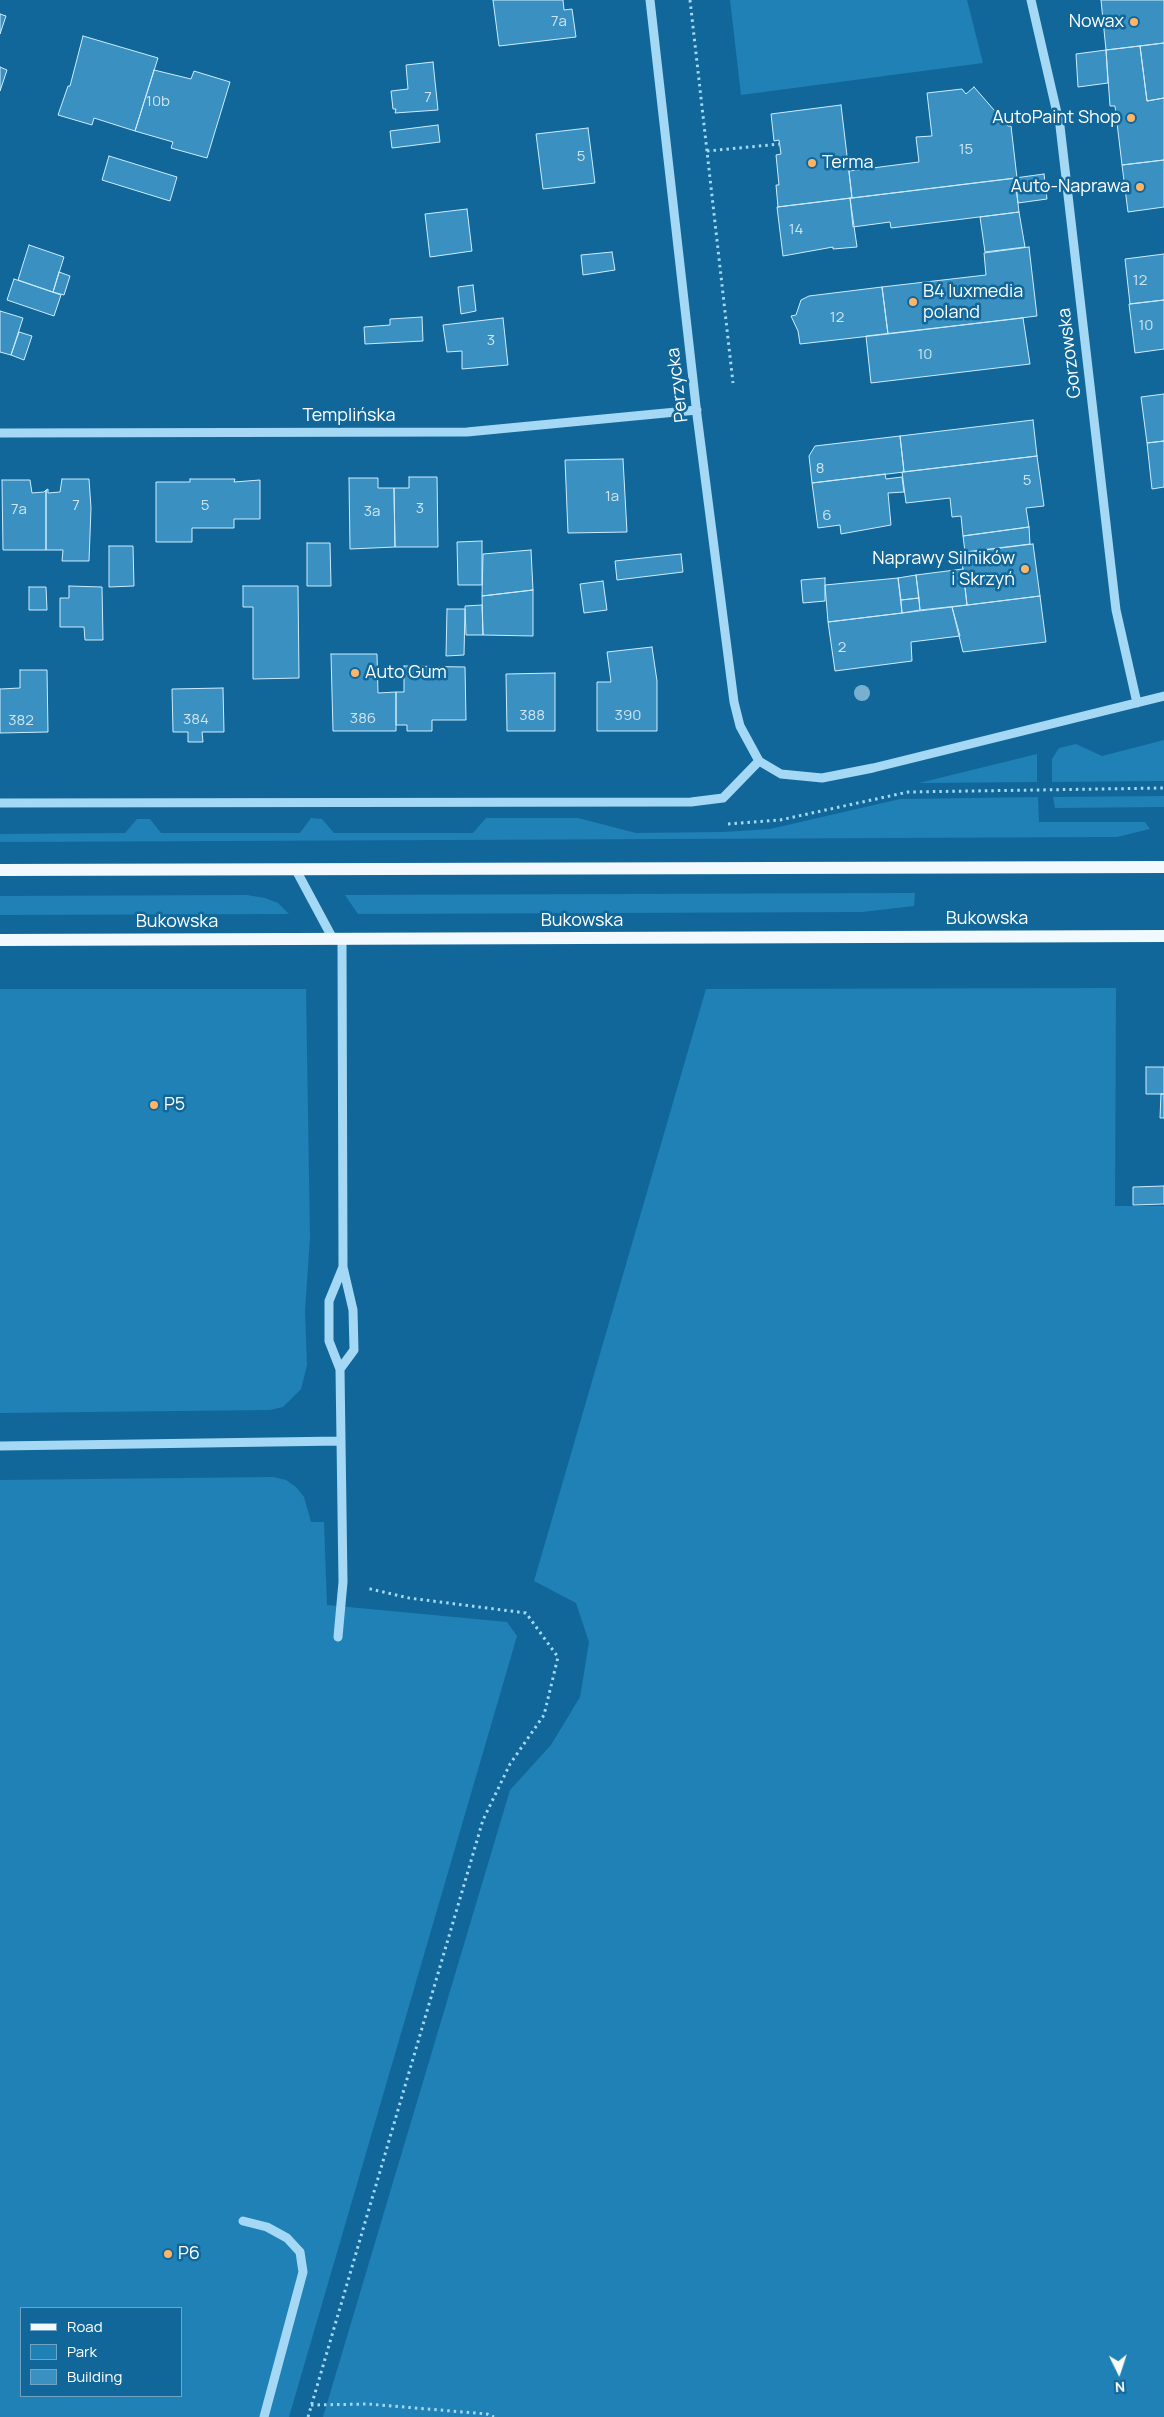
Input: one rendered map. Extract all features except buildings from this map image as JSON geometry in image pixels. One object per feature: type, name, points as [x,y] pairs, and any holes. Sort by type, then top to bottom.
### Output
[{"type":"main road","points":[[0,870],[1164,867]]},
{"type":"main road","name":"Bukowska","points":[[0,940],[1164,936]]},
{"type":"street","name":"Perzycka","points":[[650,0],[697,410],[734,702],[740,726],[759,761]]},
{"type":"street","name":"Gorzowska","points":[[1031,0],[1060,126],[1116,610],[1137,703]]},
{"type":"street","name":"Templińska","points":[[0,433],[467,432],[697,410]]},
{"type":"street","points":[[0,803],[691,802],[723,798],[759,761],[781,774],[822,778],[873,768],[1164,696]]},
{"type":"street","points":[[296,870],[337,939],[343,1267],[353,1310],[354,1350],[340,1369]]},
{"type":"street","points":[[338,1637],[343,1582],[340,1369],[329,1341],[329,1301],[343,1267]]},
{"type":"street","points":[[0,1446],[341,1442]]},
{"type":"street","points":[[243,2222],[267,2228],[288,2238],[300,2252],[303,2272],[264,2417]]},
{"type":"path","points":[[690,0],[733,383]]},
{"type":"path","points":[[707,151],[780,144]]},
{"type":"path","points":[[724,824],[780,820],[908,792],[1164,788]]},
{"type":"path","points":[[308,2417],[484,1820],[510,1764],[544,1715],[558,1658],[526,1613],[409,1598],[343,1582]]},
{"type":"path","points":[[311,2405],[368,2404],[487,2414],[494,2417]]},
{"type":"green space","points":[[730,0],[967,0],[983,63],[741,95]]},
{"type":"green space","points":[[1164,740],[1164,781],[1052,782],[1052,759],[1059,748],[1076,744],[1102,756]]},
{"type":"green space","points":[[1037,754],[1037,782],[919,783]]},
{"type":"green space","points":[[1164,796],[1164,807],[1055,808],[1053,797]]},
{"type":"green space","points":[[1038,797],[1039,822],[1145,822],[1150,829],[1117,837],[0,842],[0,834],[125,833],[137,819],[150,819],[161,833],[300,833],[311,818],[322,819],[334,833],[473,833],[486,818],[578,818],[636,833],[723,832],[770,829],[900,799]]},
{"type":"green space","points":[[915,893],[914,906],[862,912],[358,914],[345,895]]},
{"type":"green space","points":[[247,895],[265,898],[278,903],[289,914],[0,915],[0,896]]},
{"type":"green space","points":[[1116,988],[1115,1206],[1164,1206],[1164,2417],[323,2417],[510,1790],[551,1745],[580,1697],[589,1642],[576,1603],[534,1581],[706,989]]},
{"type":"green space","name":"P5","points":[[0,989],[306,989],[310,1238],[305,1311],[307,1365],[301,1389],[283,1407],[270,1410],[0,1413]]},
{"type":"green space","points":[[273,1477],[286,1480],[296,1487],[304,1497],[311,1522],[324,1522],[327,1605],[507,1622],[517,1636],[289,2417],[0,2417],[0,1480]]},
{"type":"place","name":"Nowax","points":[[1134,22]]},
{"type":"place","name":"AutoPaint Shop","points":[[1131,118]]},
{"type":"place","name":"Terma","points":[[812,163]]},
{"type":"place","name":"Auto-Naprawa","points":[[1140,187]]},
{"type":"place","name":"B4 luxmedia poland","points":[[913,302]]},
{"type":"place","name":"Naprawy Silników i Skrzyń","points":[[1025,569]]},
{"type":"place","name":"Auto Gum","points":[[355,673]]},
{"type":"place","name":"P5","points":[[154,1105]]},
{"type":"place","name":"P6","points":[[168,2254]]}]
